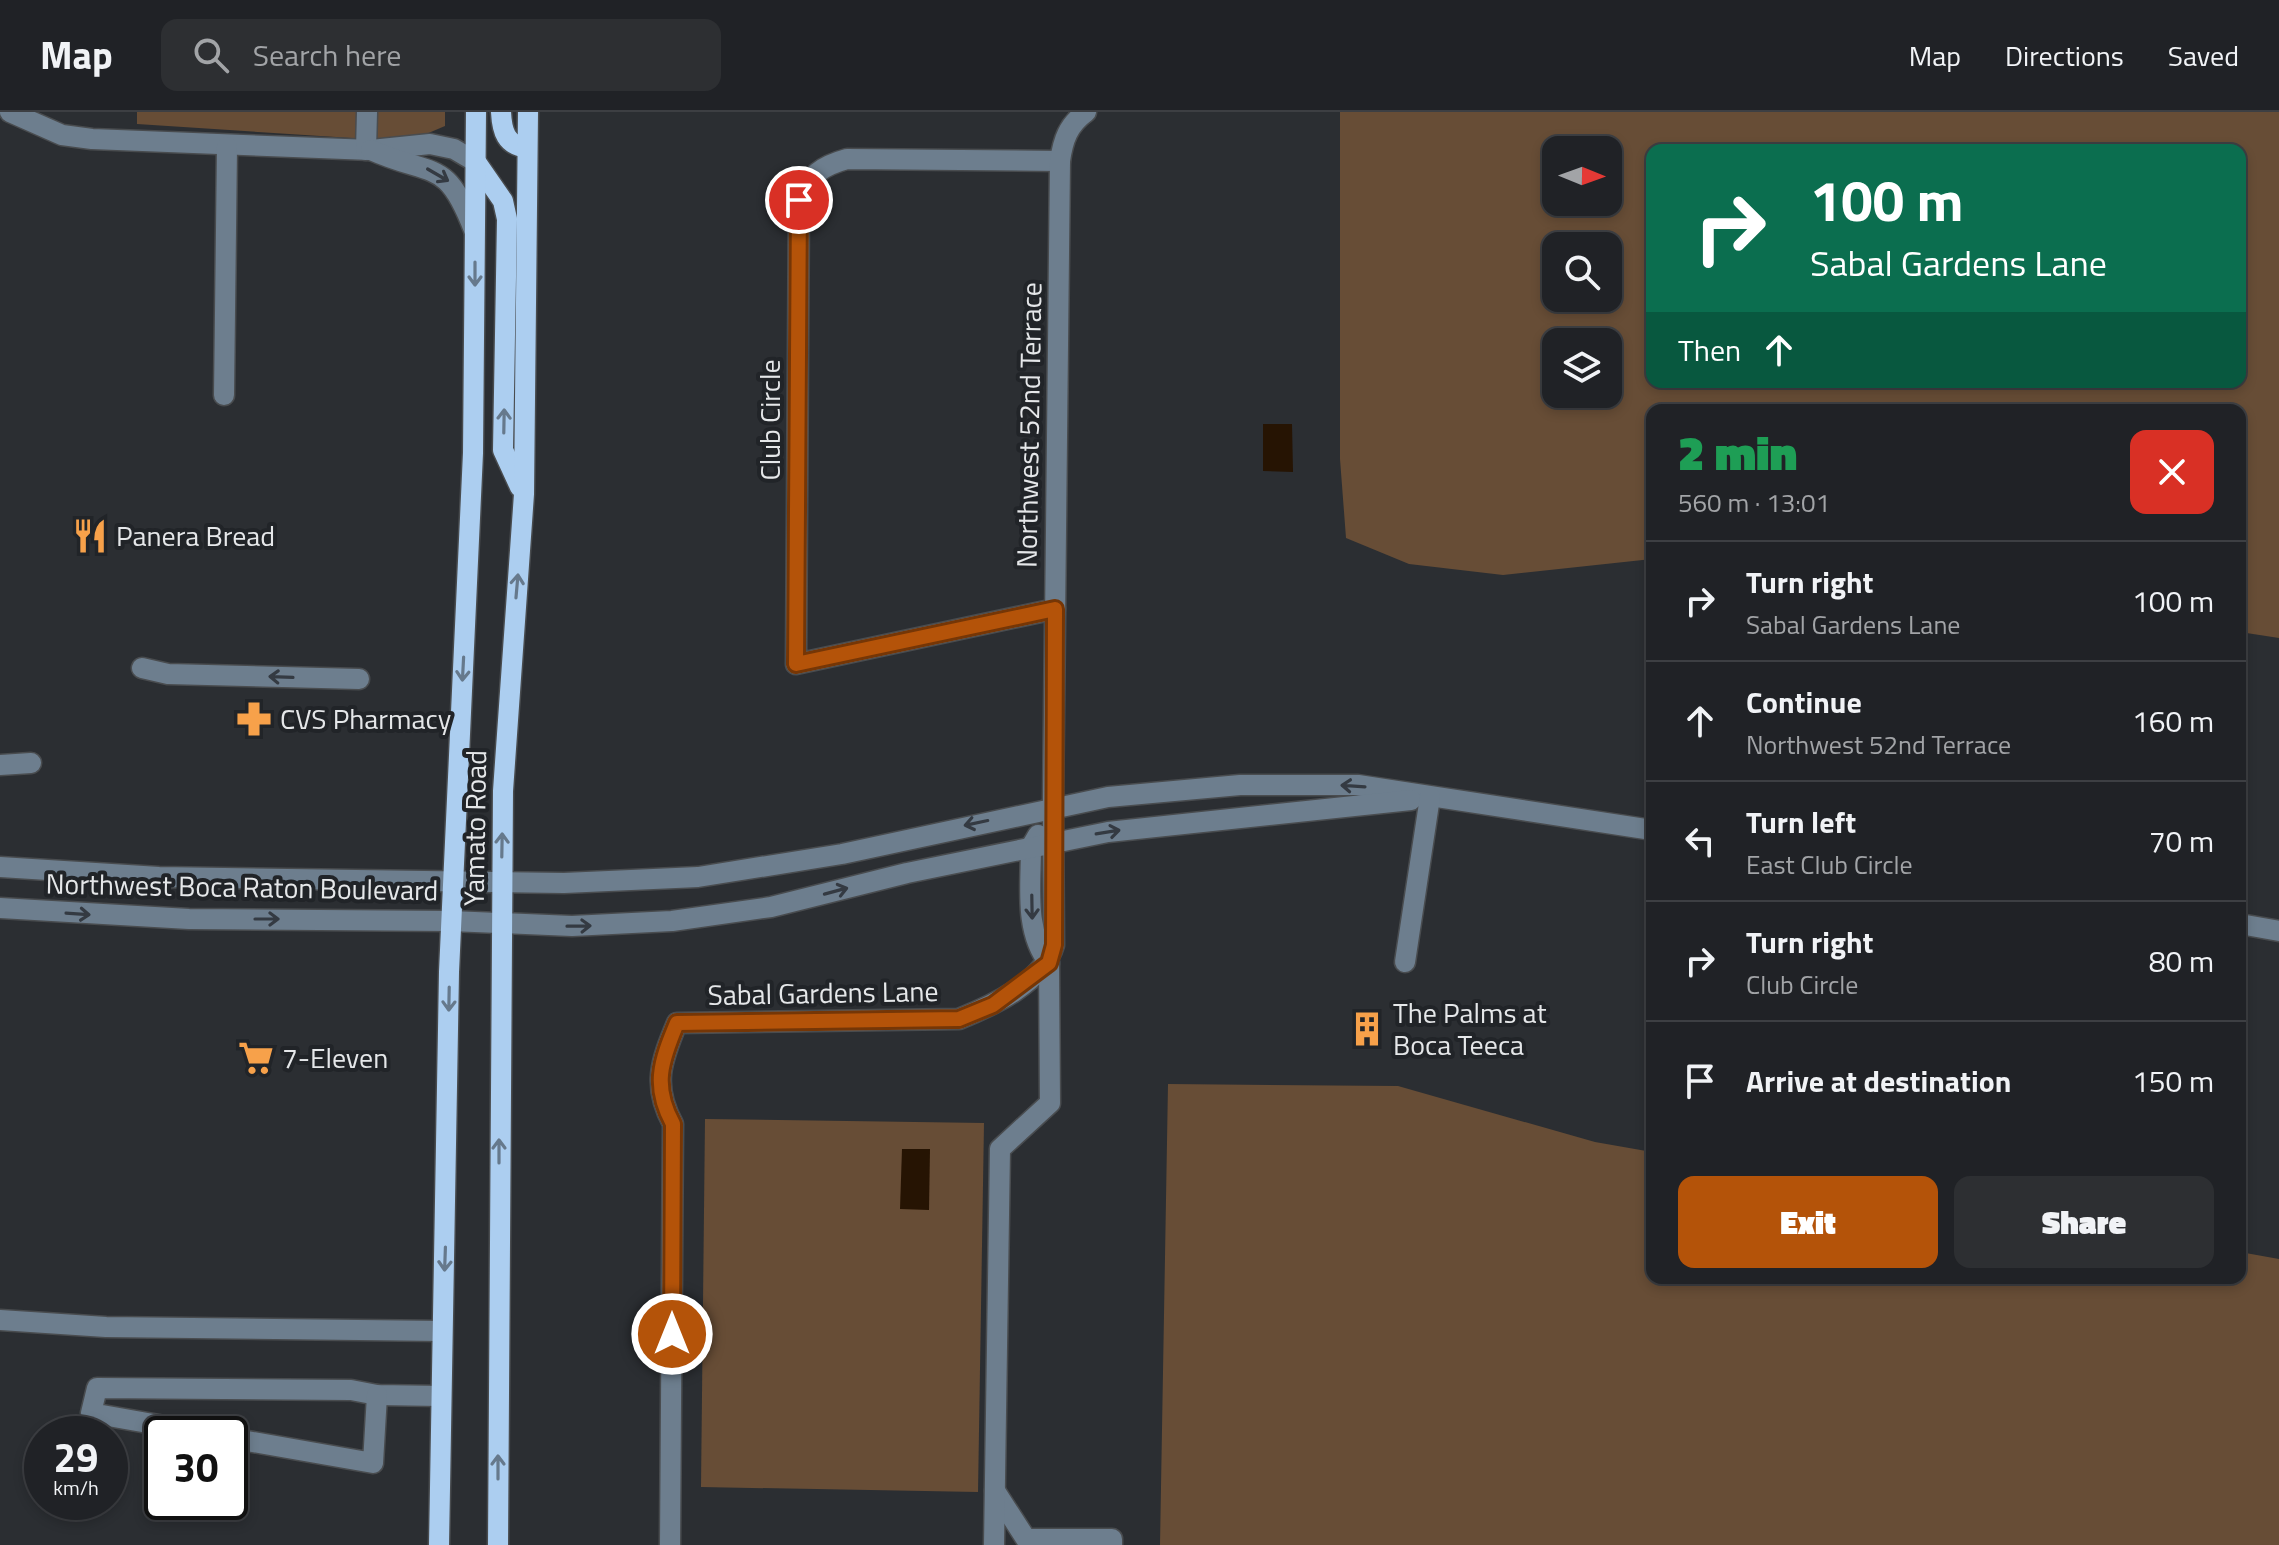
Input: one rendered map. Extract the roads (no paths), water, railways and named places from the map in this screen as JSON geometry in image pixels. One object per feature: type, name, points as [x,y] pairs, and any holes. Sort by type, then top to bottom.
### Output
[{"type":"main road","name":"Yamato Road","points":[[439,1545],[451,921],[473,466],[476,112]]},
{"type":"main road","points":[[501,112],[502,127],[508,140],[516,146],[527,148]]},
{"type":"main road","name":"Yamato Road","points":[[498,1545],[501,923],[506,715],[524,494],[528,112]]},
{"type":"main road","points":[[476,162],[503,201],[507,219],[503,450],[524,494]]},
{"type":"street","points":[[10,112],[62,135],[227,147],[369,150],[430,144],[454,149],[476,162]]},
{"type":"street","points":[[367,112],[369,150]]},
{"type":"street","name":"Northwest 52nd Terrace","points":[[1056,842],[1053,807],[1060,161],[1064,139],[1075,120],[1086,112]]},
{"type":"street","points":[[224,395],[227,147]]},
{"type":"street","points":[[369,150],[446,178],[460,193],[475,233]]},
{"type":"street","name":"Club Circle","points":[[1055,609],[796,664],[799,200],[808,179],[825,164],[847,159],[1060,161]]},
{"type":"street","points":[[142,668],[161,674],[359,679]]},
{"type":"street","points":[[0,765],[31,763]]},
{"type":"street","name":"Northwest Boca Raton Boulevard","points":[[0,867],[159,877],[564,883],[713,875],[842,854],[1053,807],[1147,792],[1240,785],[1358,785],[1646,829]]},
{"type":"street","points":[[1405,962],[1430,797]]},
{"type":"street","name":"Northwest Boca Raton Boulevard","points":[[0,908],[189,919],[619,925],[731,914],[1056,842],[1241,815],[1351,808],[1430,797]]},
{"type":"street","points":[[1049,963],[1036,946],[1033,932],[1031,847],[1053,807]]},
{"type":"street","points":[[994,1545],[1000,1149],[1050,1103],[1049,963],[1056,934],[1056,842]]},
{"type":"street","points":[[2246,925],[2279,931]]},
{"type":"street","name":"Sabal Gardens Lane","points":[[670,1545],[673,1124],[662,1103],[661,1061],[677,1023],[959,1019],[993,1005],[1049,963]]},
{"type":"street","points":[[0,1320],[90,1326],[442,1331]]},
{"type":"street","points":[[144,1422],[91,1413],[97,1388],[351,1390],[377,1395],[441,1396]]},
{"type":"street","points":[[248,1441],[373,1463],[377,1395]]},
{"type":"street","points":[[995,1491],[1026,1539],[1112,1539],[1112,1545]]},
{"type":"place","name":"Panera Bread","points":[[90,536]]},
{"type":"place","name":"CVS Pharmacy","points":[[254,719]]},
{"type":"place","name":"The Palms at Boca Teeca","points":[[1367,1029]]},
{"type":"place","name":"7-Eleven","points":[[256,1058]]}]
